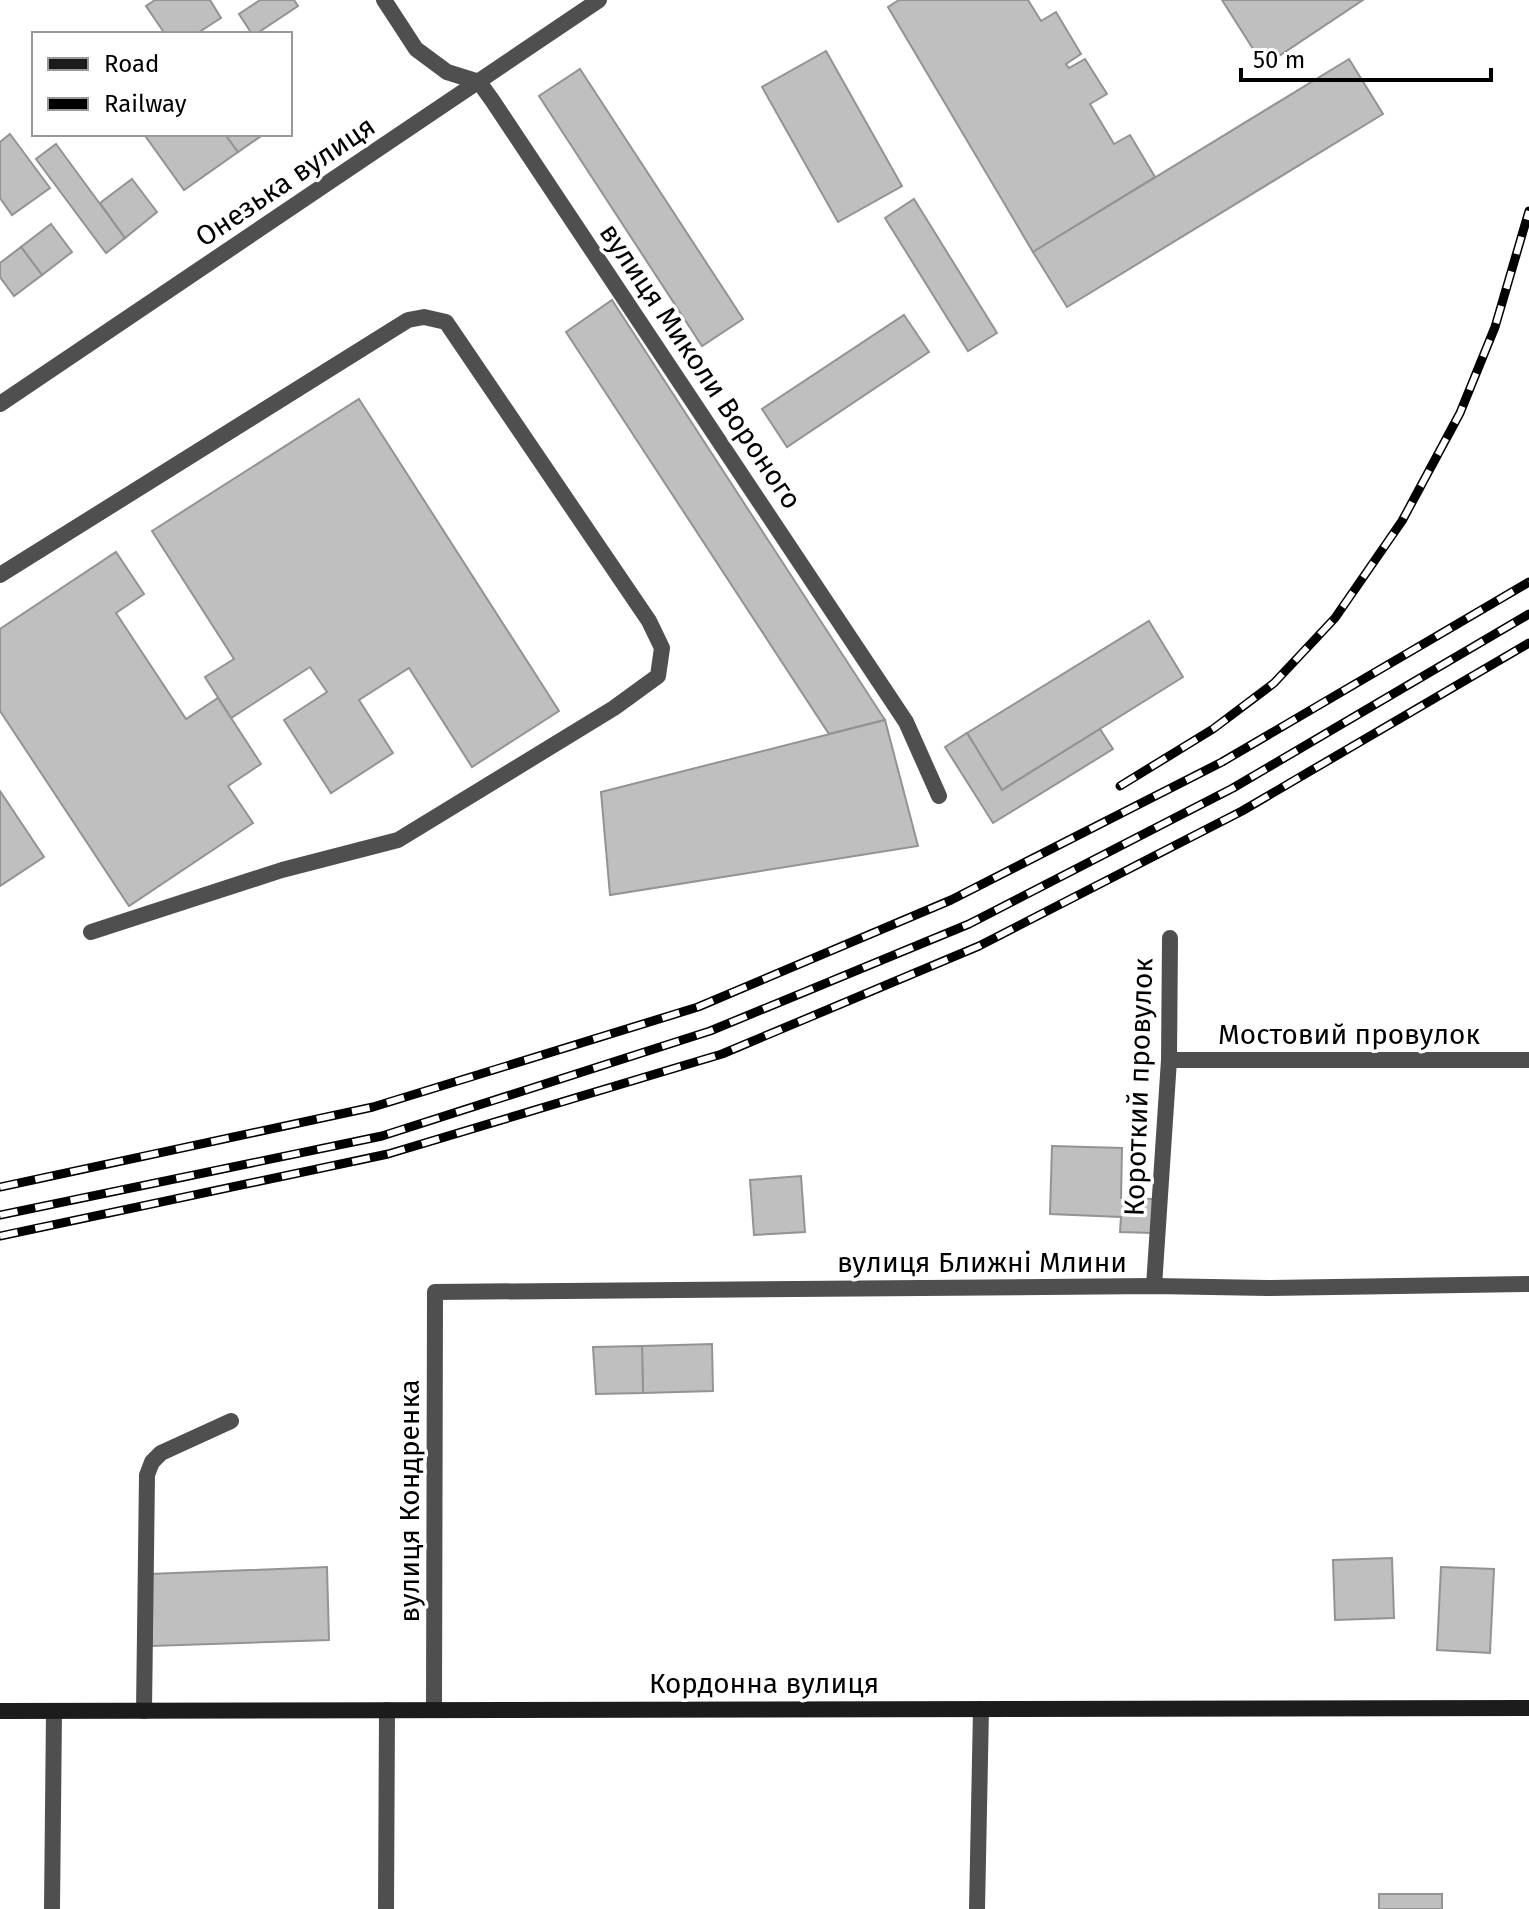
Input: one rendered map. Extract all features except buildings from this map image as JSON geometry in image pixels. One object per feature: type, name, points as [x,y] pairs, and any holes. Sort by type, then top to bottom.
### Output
[{"type":"main road","name":"Кордонна вулиця","points":[[0,1711],[1529,1708]]},
{"type":"street","points":[[384,0],[416,49],[447,72],[479,82]]},
{"type":"street","name":"Онезька вулиця","points":[[0,404],[599,0]]},
{"type":"street","name":"вулиця Миколи Вороного","points":[[479,82],[906,722],[939,796]]},
{"type":"street","points":[[0,575],[408,320],[424,317],[446,322],[649,621],[662,648],[658,676],[614,708],[398,840],[282,870],[91,932]]},
{"type":"street","name":"Короткий провулок","points":[[1154,1286],[1169,1060],[1170,938]]},
{"type":"street","name":"Мостовий провулок","points":[[1169,1060],[1529,1060]]},
{"type":"street","name":"вулиця Ближні Млини","points":[[435,1292],[1529,1284]]},
{"type":"street","name":"вулиця Кондренка","points":[[434,1710],[435,1292]]},
{"type":"street","points":[[144,1711],[147,1475],[152,1462],[161,1453],[231,1421]]},
{"type":"street","points":[[977,1909],[981,1709]]},
{"type":"street","points":[[386,1909],[387,1710]]},
{"type":"street","points":[[52,1909],[54,1711]]},
{"type":"railway","points":[[1120,786],[1213,729],[1274,683],[1335,618],[1402,521],[1460,413],[1495,327],[1529,211]]},
{"type":"railway","points":[[0,1187],[373,1107],[698,1007],[951,900],[1222,762],[1529,582]]},
{"type":"railway","points":[[0,1215],[382,1136],[710,1031],[969,924],[1233,788],[1529,614]]},
{"type":"railway","points":[[0,1236],[388,1154],[722,1054],[979,946],[1242,811],[1529,643]]}]
